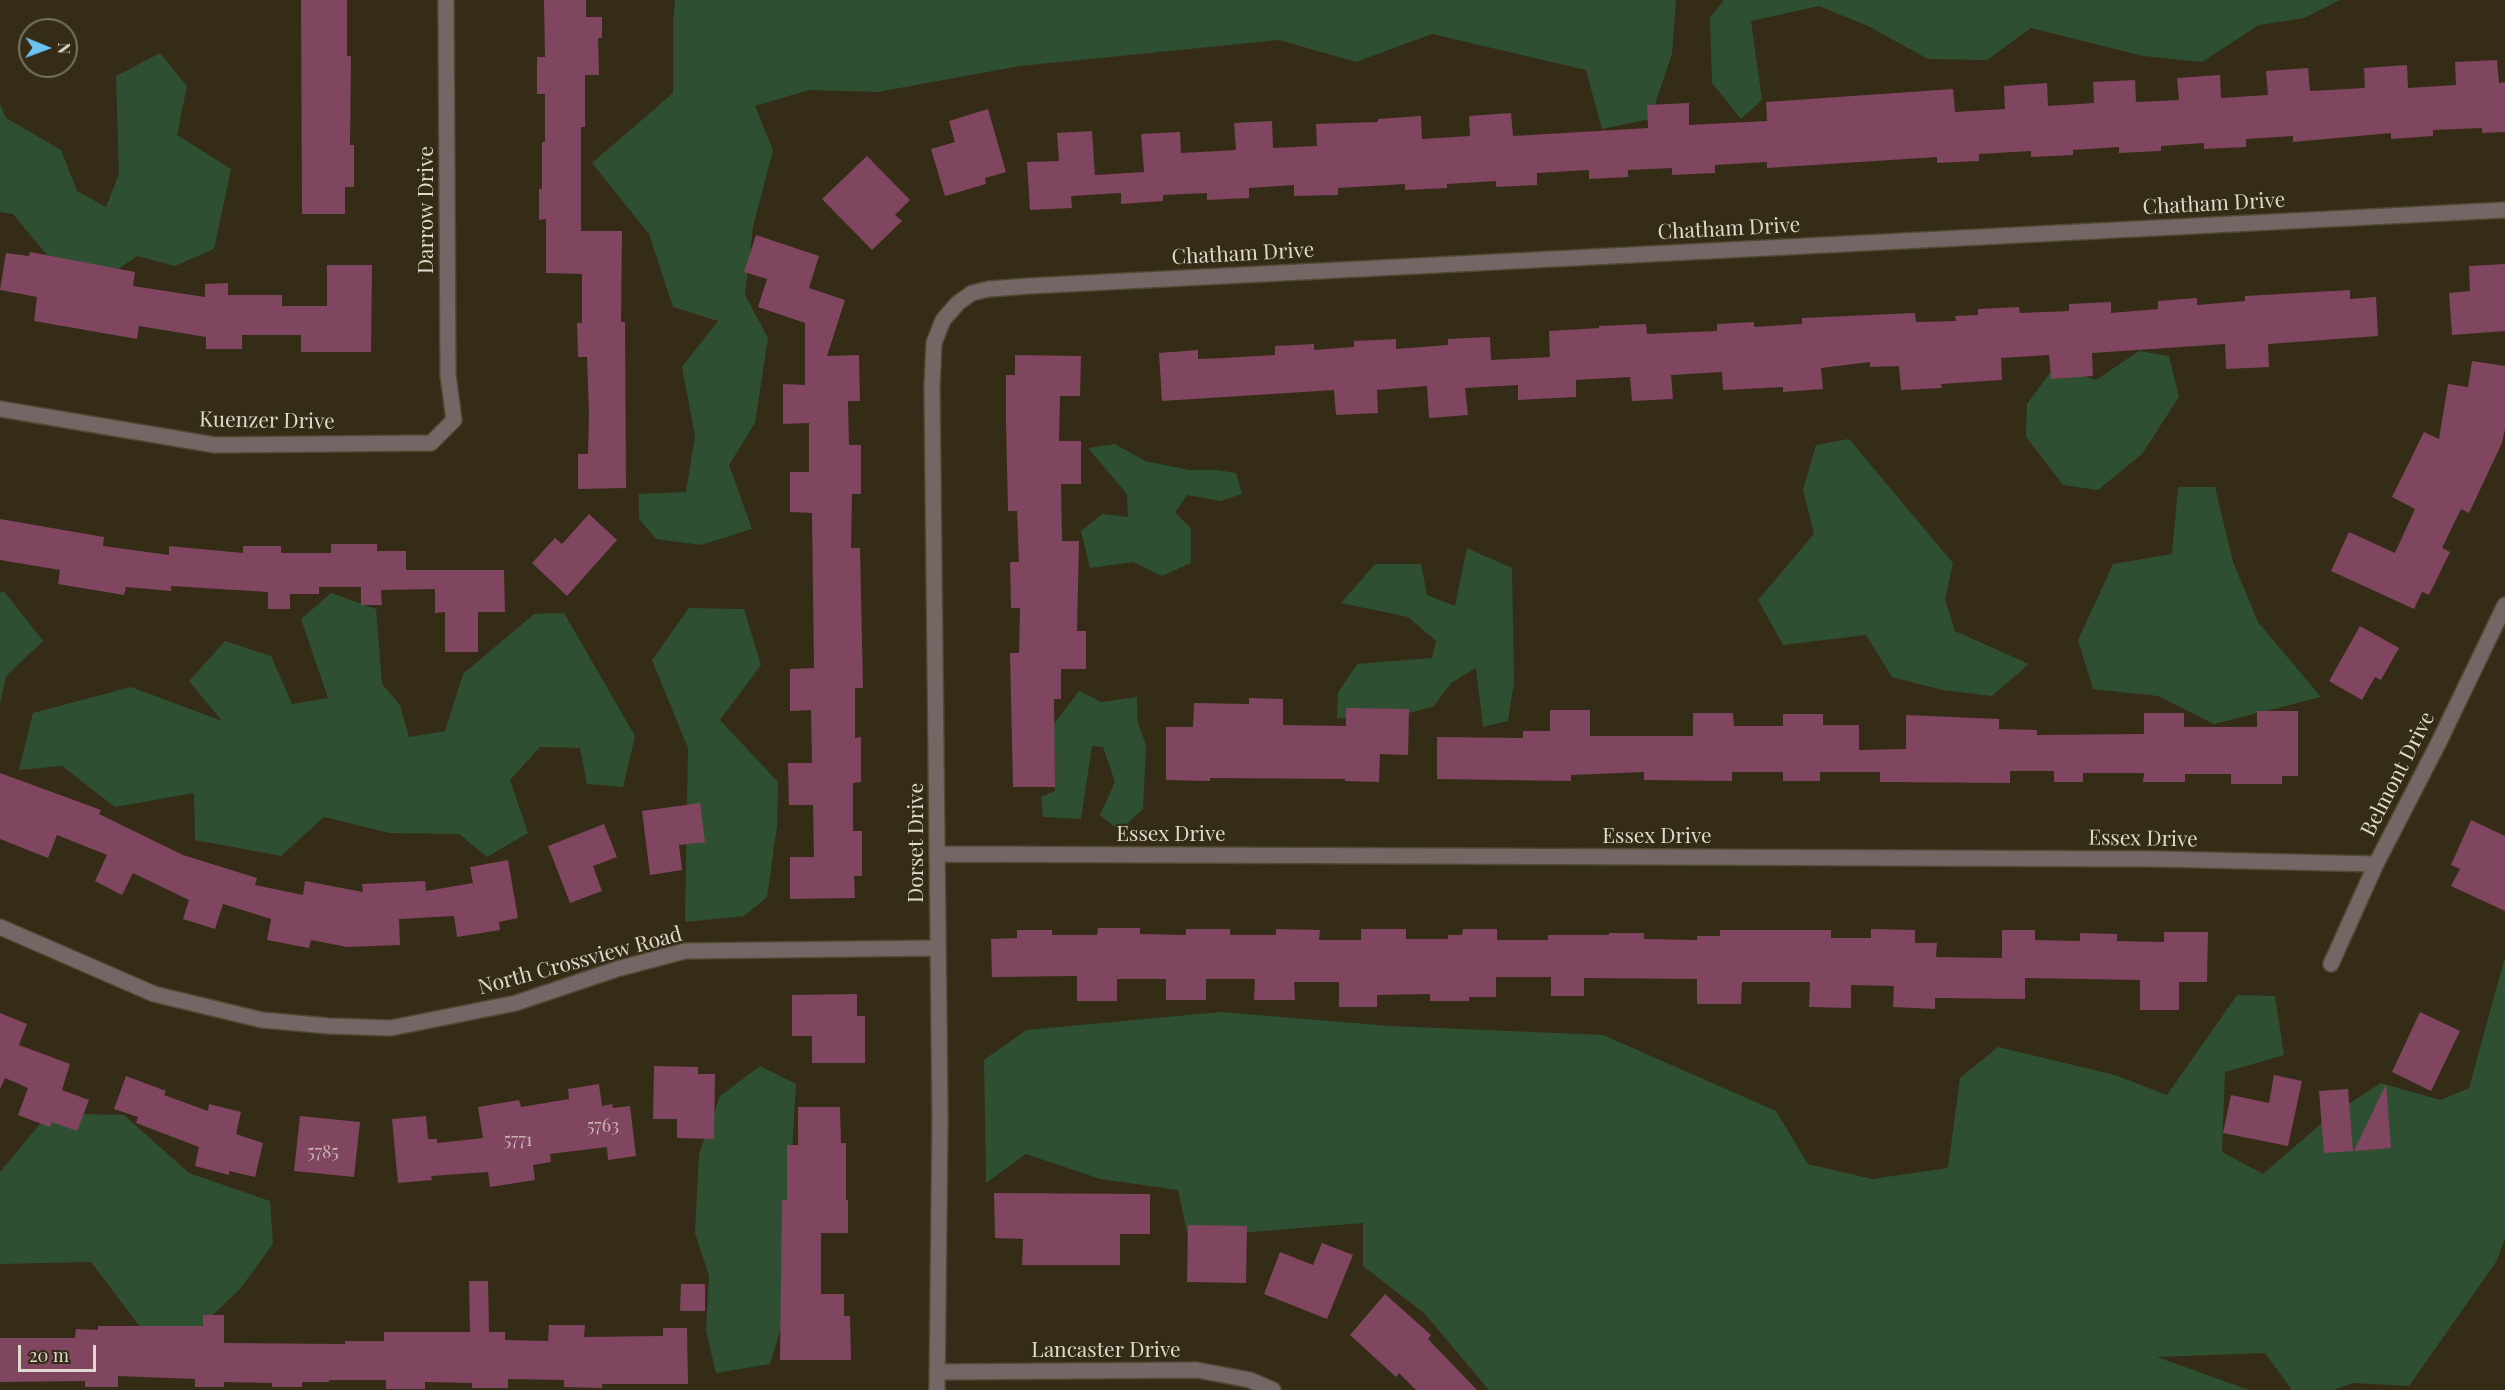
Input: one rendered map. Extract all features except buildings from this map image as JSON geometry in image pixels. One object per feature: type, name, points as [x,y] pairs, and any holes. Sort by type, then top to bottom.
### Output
[{"type":"street","name":"Darrow Drive","points":[[446,0],[448,375],[454,420]]},
{"type":"street","name":"Chatham Drive","points":[[958,303],[972,293],[989,289],[1029,286],[2505,210]]},
{"type":"street","name":"Dorset Drive","points":[[937,1390],[940,1118],[934,343],[943,320],[958,303]]},
{"type":"street","name":"Kuenzer Drive","points":[[0,409],[215,445],[431,443],[454,420]]},
{"type":"street","name":"Belmont Drive","points":[[2331,963],[2376,864],[2439,742],[2505,604]]},
{"type":"street","name":"Essex Drive","points":[[938,854],[2159,859],[2376,864]]},
{"type":"street","name":"North Crossview Road","points":[[0,927],[154,994],[262,1020],[329,1026],[392,1028],[516,1003],[617,969],[685,951],[937,948]]},
{"type":"street","name":"Lancaster Drive","points":[[937,1372],[1197,1370],[1250,1380],[1273,1390]]},
{"type":"green space","points":[[675,0],[1676,0],[1672,54],[1650,119],[1602,129],[1586,70],[1432,34],[1356,62],[1279,40],[1020,66],[878,92],[809,90],[755,106],[773,150],[753,227],[745,295],[768,338],[755,423],[729,465],[752,529],[701,545],[656,539],[639,519],[639,494],[686,492],[695,436],[682,367],[718,321],[673,307],[649,234],[592,163],[673,93]]},
{"type":"green space","points":[[1724,0],[2340,0],[2304,18],[2259,25],[2202,62],[2143,56],[2031,28],[1987,60],[1928,59],[1868,26],[1819,6],[1751,21],[1762,100],[1741,119],[1712,83],[1710,18]]},
{"type":"green space","points":[[160,53],[187,86],[177,135],[231,169],[214,249],[175,266],[137,256],[98,283],[55,265],[13,214],[0,212],[0,104],[6,118],[61,150],[77,191],[106,207],[119,174],[116,76]]},
{"type":"green space","points":[[2139,351],[2169,356],[2179,397],[2142,454],[2098,490],[2063,485],[2026,437],[2027,404],[2055,366],[2096,380]]},
{"type":"green space","points":[[1849,439],[1953,563],[1945,599],[1955,631],[2029,664],[1992,696],[1942,690],[1892,677],[1866,635],[1783,645],[1758,600],[1814,534],[1803,490],[1816,445]]},
{"type":"green space","points":[[1115,444],[1145,461],[1189,470],[1236,473],[1242,494],[1220,501],[1187,495],[1175,513],[1191,528],[1191,563],[1162,576],[1133,562],[1090,568],[1081,531],[1102,514],[1128,517],[1127,494],[1088,448]]},
{"type":"green space","points":[[2178,487],[2215,487],[2233,562],[2258,622],[2321,697],[2214,724],[2158,696],[2093,689],[2078,640],[2113,564],[2172,554]]},
{"type":"green space","points":[[1467,548],[1512,568],[1514,683],[1508,721],[1483,727],[1476,668],[1451,683],[1434,706],[1381,721],[1337,718],[1338,693],[1357,664],[1432,658],[1436,641],[1408,617],[1341,603],[1375,564],[1421,564],[1427,595],[1455,606]]},
{"type":"green space","points":[[4,591],[43,641],[6,676],[0,704],[0,593]]},
{"type":"green space","points":[[331,593],[376,609],[382,684],[400,705],[409,737],[445,731],[463,674],[534,614],[564,613],[635,736],[623,787],[587,784],[580,748],[540,747],[510,780],[528,833],[487,857],[459,834],[389,833],[324,817],[281,856],[195,840],[194,793],[115,807],[62,766],[19,770],[33,713],[131,687],[222,721],[189,681],[225,641],[271,656],[292,704],[328,698],[301,619]]},
{"type":"green space","points":[[689,608],[744,609],[761,665],[720,720],[778,782],[777,826],[767,897],[744,916],[685,922],[688,748],[652,660]]},
{"type":"green space","points":[[1079,691],[1101,702],[1137,697],[1137,720],[1146,745],[1143,809],[1119,831],[1100,815],[1115,782],[1103,747],[1092,746],[1081,819],[1043,817],[1041,797],[1055,791],[1054,724]]},
{"type":"green space","points":[[2505,957],[2505,1239],[2496,1262],[2409,1386],[2353,1383],[2333,1390],[2292,1390],[2265,1353],[2157,1357],[2249,1390],[1489,1390],[1424,1313],[1363,1266],[1363,1223],[1188,1237],[1178,1190],[1100,1179],[1026,1154],[986,1183],[984,1060],[1026,1030],[1221,1012],[1391,1026],[1603,1035],[1776,1111],[1808,1164],[1872,1179],[1948,1168],[1960,1078],[1998,1047],[2115,1075],[2167,1095],[2237,995],[2275,996],[2284,1055],[2225,1072],[2222,1152],[2263,1174],[2330,1116],[2381,1083],[2440,1100],[2469,1088]]},
{"type":"green space","points":[[760,1066],[796,1084],[787,1234],[786,1311],[770,1364],[716,1373],[706,1331],[709,1276],[695,1233],[699,1154],[720,1096]]},
{"type":"green space","points":[[49,1113],[124,1115],[189,1173],[270,1201],[273,1244],[240,1289],[198,1329],[143,1331],[91,1262],[0,1264],[0,1172]]}]
